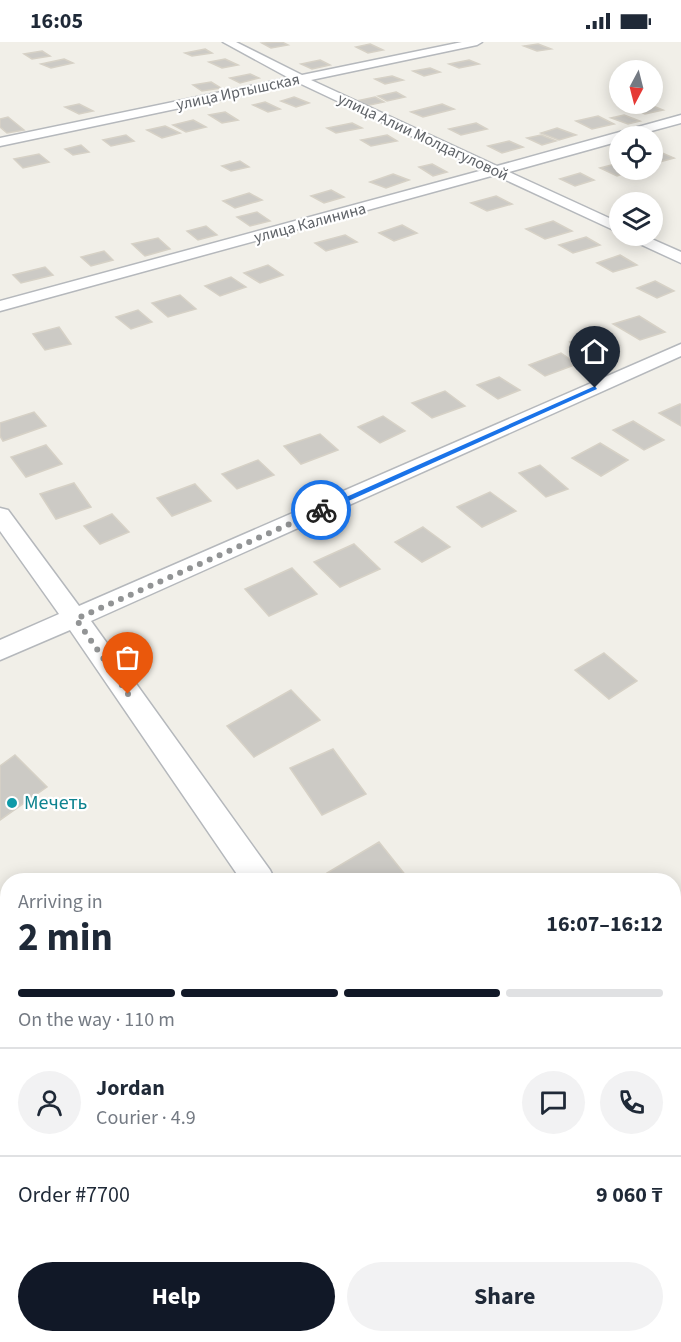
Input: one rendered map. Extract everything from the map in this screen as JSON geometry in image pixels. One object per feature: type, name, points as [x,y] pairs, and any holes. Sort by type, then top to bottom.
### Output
[{"type":"street","name":"улица Алии Молдагуловой","points":[[228,42],[300,79],[609,224]]},
{"type":"street","name":"улица Иртышская","points":[[0,142],[477,42]]},
{"type":"street","name":"улица Калинина","points":[[657,126],[681,119]]},
{"type":"street","name":"улица Калинина","points":[[0,306],[499,172],[609,140]]},
{"type":"street","points":[[655,246],[681,258]]},
{"type":"street","points":[[0,651],[681,349]]},
{"type":"street","points":[[0,515],[254,873]]},
{"type":"building","points":[[282,42],[288,45],[271,48],[262,43]]},
{"type":"building","points":[[370,44],[383,50],[368,53],[356,47]]},
{"type":"building","points":[[538,44],[551,49],[537,51],[524,46]]},
{"type":"building","points":[[205,49],[212,53],[192,56],[185,53]]},
{"type":"building","points":[[42,51],[50,56],[32,59],[24,54]]},
{"type":"building","points":[[64,59],[73,63],[51,68],[41,64]]},
{"type":"building","points":[[225,59],[238,65],[222,68],[209,62]]},
{"type":"building","points":[[320,60],[330,65],[312,69],[301,64]]},
{"type":"building","points":[[469,60],[479,64],[459,68],[449,64]]},
{"type":"building","points":[[430,68],[440,72],[424,76],[413,71]]},
{"type":"building","points":[[250,74],[259,78],[240,83],[230,78]]},
{"type":"building","points":[[392,76],[403,80],[385,84],[375,79]]},
{"type":"building","points":[[211,82],[221,88],[202,91],[193,85]]},
{"type":"building","points":[[396,92],[405,97],[387,101],[378,96]]},
{"type":"building","points":[[294,97],[309,103],[296,107],[281,101]]},
{"type":"building","points":[[375,97],[384,102],[365,106],[356,101]]},
{"type":"building","points":[[265,102],[280,109],[268,112],[253,105]]},
{"type":"building","points":[[79,104],[93,111],[79,114],[65,107]]},
{"type":"building","points":[[442,104],[454,109],[423,117],[411,112]]},
{"type":"building","points":[[225,112],[238,120],[222,123],[209,115]]},
{"type":"building","points":[[624,115],[640,121],[628,124],[611,118]]},
{"type":"building","points":[[598,116],[614,124],[592,129],[576,121]]},
{"type":"building","points":[[8,117],[24,130],[7,133],[0,127],[0,119]]},
{"type":"building","points":[[193,120],[206,127],[186,132],[173,125]]},
{"type":"building","points":[[352,123],[362,128],[336,133],[327,128]]},
{"type":"building","points":[[476,123],[487,129],[461,135],[449,129]]},
{"type":"building","points":[[165,126],[180,133],[162,138],[147,130]]},
{"type":"building","points":[[557,128],[576,135],[559,140],[541,133]]},
{"type":"building","points":[[126,135],[134,141],[111,146],[103,140]]},
{"type":"building","points":[[387,135],[397,141],[371,146],[361,140]]},
{"type":"building","points":[[541,135],[556,141],[542,145],[527,138]]},
{"type":"building","points":[[509,141],[523,147],[502,153],[488,146]]},
{"type":"building","points":[[81,145],[89,152],[73,155],[65,149]]},
{"type":"building","points":[[663,153],[674,158],[663,161]]},
{"type":"building","points":[[39,154],[49,162],[23,168],[14,159]]},
{"type":"building","points":[[240,161],[249,167],[231,171],[222,166]]},
{"type":"building","points":[[432,164],[447,172],[433,176],[419,167]]},
{"type":"building","points":[[609,166],[609,172],[600,168]]},
{"type":"building","points":[[580,173],[594,180],[575,186],[560,179]]},
{"type":"building","points":[[393,174],[409,180],[386,188],[370,182]]},
{"type":"building","points":[[331,190],[344,197],[324,203],[311,196]]},
{"type":"building","points":[[249,193],[262,200],[235,208],[223,201]]},
{"type":"building","points":[[496,196],[512,204],[487,211],[471,203]]},
{"type":"building","points":[[257,212],[270,221],[250,226],[237,217]]},
{"type":"building","points":[[553,221],[572,231],[545,239],[526,229]]},
{"type":"building","points":[[402,225],[417,233],[394,241],[379,233]]},
{"type":"building","points":[[206,226],[217,235],[198,240],[187,231]]},
{"type":"building","points":[[345,235],[357,242],[326,251],[315,243]]},
{"type":"building","points":[[586,237],[600,245],[573,253],[559,245]]},
{"type":"building","points":[[158,238],[170,249],[145,256],[132,244]]},
{"type":"building","points":[[104,251],[113,260],[91,266],[81,257]]},
{"type":"building","points":[[620,255],[637,265],[613,272],[597,263]]},
{"type":"building","points":[[268,265],[283,275],[260,283],[244,273]]},
{"type":"building","points":[[45,267],[53,275],[21,283],[13,275]]},
{"type":"building","points":[[231,277],[246,287],[220,296],[205,286]]},
{"type":"building","points":[[655,281],[674,291],[657,298],[637,288]]},
{"type":"building","points":[[180,295],[196,309],[168,317],[152,303]]},
{"type":"building","points":[[138,310],[152,322],[131,329],[116,317]]},
{"type":"building","points":[[639,316],[665,332],[640,340],[613,324]]},
{"type":"building","points":[[59,327],[71,344],[45,350],[33,334]]},
{"type":"building","points":[[599,333],[619,345],[589,355],[570,342]]},
{"type":"building","points":[[561,353],[577,364],[545,376],[529,365]]},
{"type":"building","points":[[499,377],[520,390],[498,399],[477,385]]},
{"type":"building","points":[[445,391],[465,406],[432,418],[412,403]]},
{"type":"building","points":[[680,404],[681,426],[659,413]]},
{"type":"building","points":[[34,412],[46,426],[3,441],[0,436],[0,423]]},
{"type":"building","points":[[383,416],[405,431],[380,443],[358,427]]},
{"type":"building","points":[[633,421],[664,440],[644,450],[613,430]]},
{"type":"building","points":[[320,434],[338,450],[301,464],[284,446]]},
{"type":"building","points":[[600,443],[628,460],[601,476],[572,458]]},
{"type":"building","points":[[46,445],[62,464],[26,477],[11,457]]},
{"type":"building","points":[[258,460],[274,475],[237,489],[222,474]]},
{"type":"building","points":[[540,465],[568,489],[546,497],[519,473]]},
{"type":"building","points":[[74,483],[91,507],[56,519],[40,494]]},
{"type":"building","points":[[195,484],[211,501],[172,516],[157,498]]},
{"type":"building","points":[[490,492],[516,511],[482,527],[457,507]]},
{"type":"building","points":[[112,514],[129,532],[100,544],[84,526]]},
{"type":"building","points":[[423,527],[450,547],[422,562],[395,542]]},
{"type":"building","points":[[354,544],[380,569],[340,587],[314,562]]},
{"type":"building","points":[[292,568],[317,594],[269,616],[245,589]]},
{"type":"building","points":[[604,653],[637,681],[609,699],[575,670]]},
{"type":"building","points":[[291,690],[320,720],[254,757],[227,726]]},
{"type":"building","points":[[333,749],[366,794],[322,815],[290,768]]},
{"type":"building","name":"Мечеть","points":[[15,755],[47,787],[0,820],[0,766]]},
{"type":"building","points":[[379,842],[404,873],[327,873]]},
{"type":"way so far","points":[[128,694],[76,619],[321,510]]},
{"type":"place","name":"Мечеть","points":[[12,803]]},
{"type":"route","points":[[321,510],[595,388]]}]
